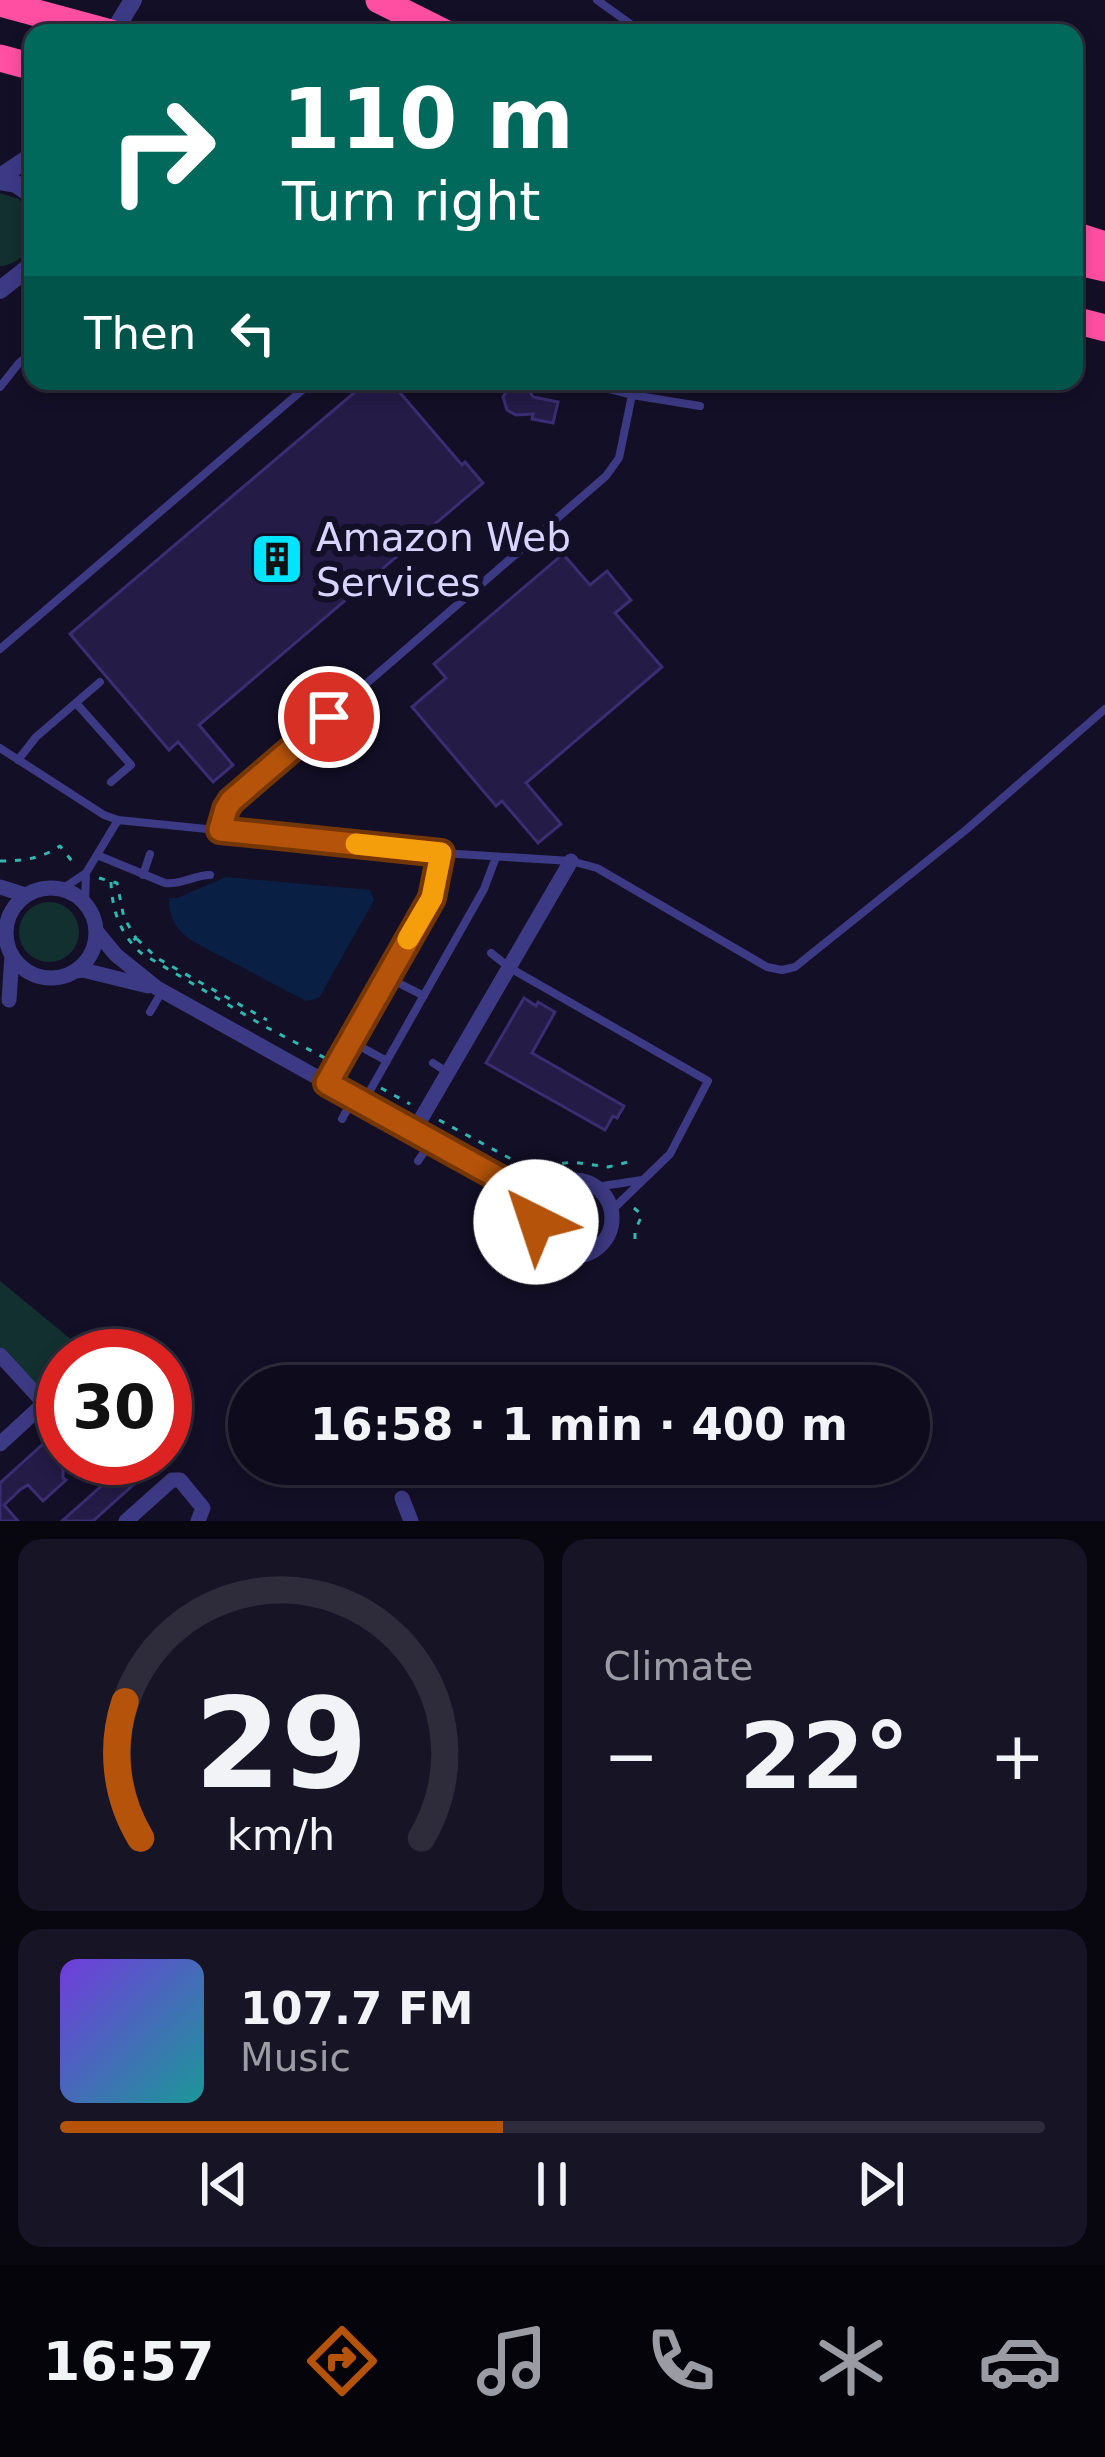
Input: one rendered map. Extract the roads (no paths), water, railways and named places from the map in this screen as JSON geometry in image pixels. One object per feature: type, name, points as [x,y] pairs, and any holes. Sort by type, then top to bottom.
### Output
[{"type":"highway","points":[[379,0],[427,24]]},
{"type":"highway","points":[[0,3],[78,24]]},
{"type":"street","points":[[0,290],[17,273]]},
{"type":"street","points":[[414,1131],[571,861]]},
{"type":"street","points":[[0,887],[25,895],[62,889],[85,903],[97,932],[116,955],[159,990],[506,1182],[554,1186],[575,1180],[596,1187],[611,1210],[608,1234],[591,1252],[579,1256],[555,1252],[506,1182]]},
{"type":"street","points":[[25,895],[3,932],[21,967],[48,979],[83,970],[159,990]]},
{"type":"street","points":[[76,971],[90,954],[97,932]]},
{"type":"street","points":[[12,955],[9,1000],[48,979]]},
{"type":"street","points":[[536,1222],[539,1201],[554,1186]]},
{"type":"street","points":[[0,1354],[36,1394]]},
{"type":"street","points":[[0,1444],[36,1410]]},
{"type":"street","points":[[126,1521],[172,1480],[181,1480],[203,1508],[198,1521]]},
{"type":"street","points":[[402,1498],[410,1521]]},
{"type":"lane","points":[[597,0],[630,24]]},
{"type":"lane","points":[[0,387],[24,359]]},
{"type":"lane","points":[[0,649],[302,390]]},
{"type":"lane","points":[[615,390],[700,406]]},
{"type":"lane","points":[[220,830],[226,809],[240,793],[606,476],[619,458],[632,394]]},
{"type":"lane","points":[[17,760],[36,737],[100,682]]},
{"type":"lane","points":[[76,703],[130,766],[111,782]]},
{"type":"lane","points":[[0,748],[118,820],[441,853],[571,861],[597,868],[767,967],[782,970],[795,967],[967,830],[1105,709]]},
{"type":"lane","points":[[85,903],[87,873],[118,820]]},
{"type":"lane","points":[[327,1083],[432,898],[441,853]]},
{"type":"lane","points":[[142,875],[150,854]]},
{"type":"lane","points":[[97,855],[173,884],[210,875]]},
{"type":"lane","points":[[343,1119],[387,1061],[484,889],[496,856]]},
{"type":"lane","points":[[62,889],[87,873]]},
{"type":"lane","points":[[491,953],[708,1081],[670,1154],[611,1210]]},
{"type":"lane","points":[[387,976],[424,996]]},
{"type":"lane","points":[[150,1012],[159,990]]},
{"type":"lane","points":[[350,1041],[387,1061]]},
{"type":"lane","points":[[433,1063],[448,1073]]},
{"type":"lane","points":[[418,1160],[431,1141]]},
{"type":"lane","points":[[596,1187],[644,1179]]},
{"type":"water","points":[[226,877],[370,890],[374,900],[319,998],[306,1001],[192,941],[178,928],[169,898]]},
{"type":"place","name":"Amazon Web Services","points":[[277,559]]}]
